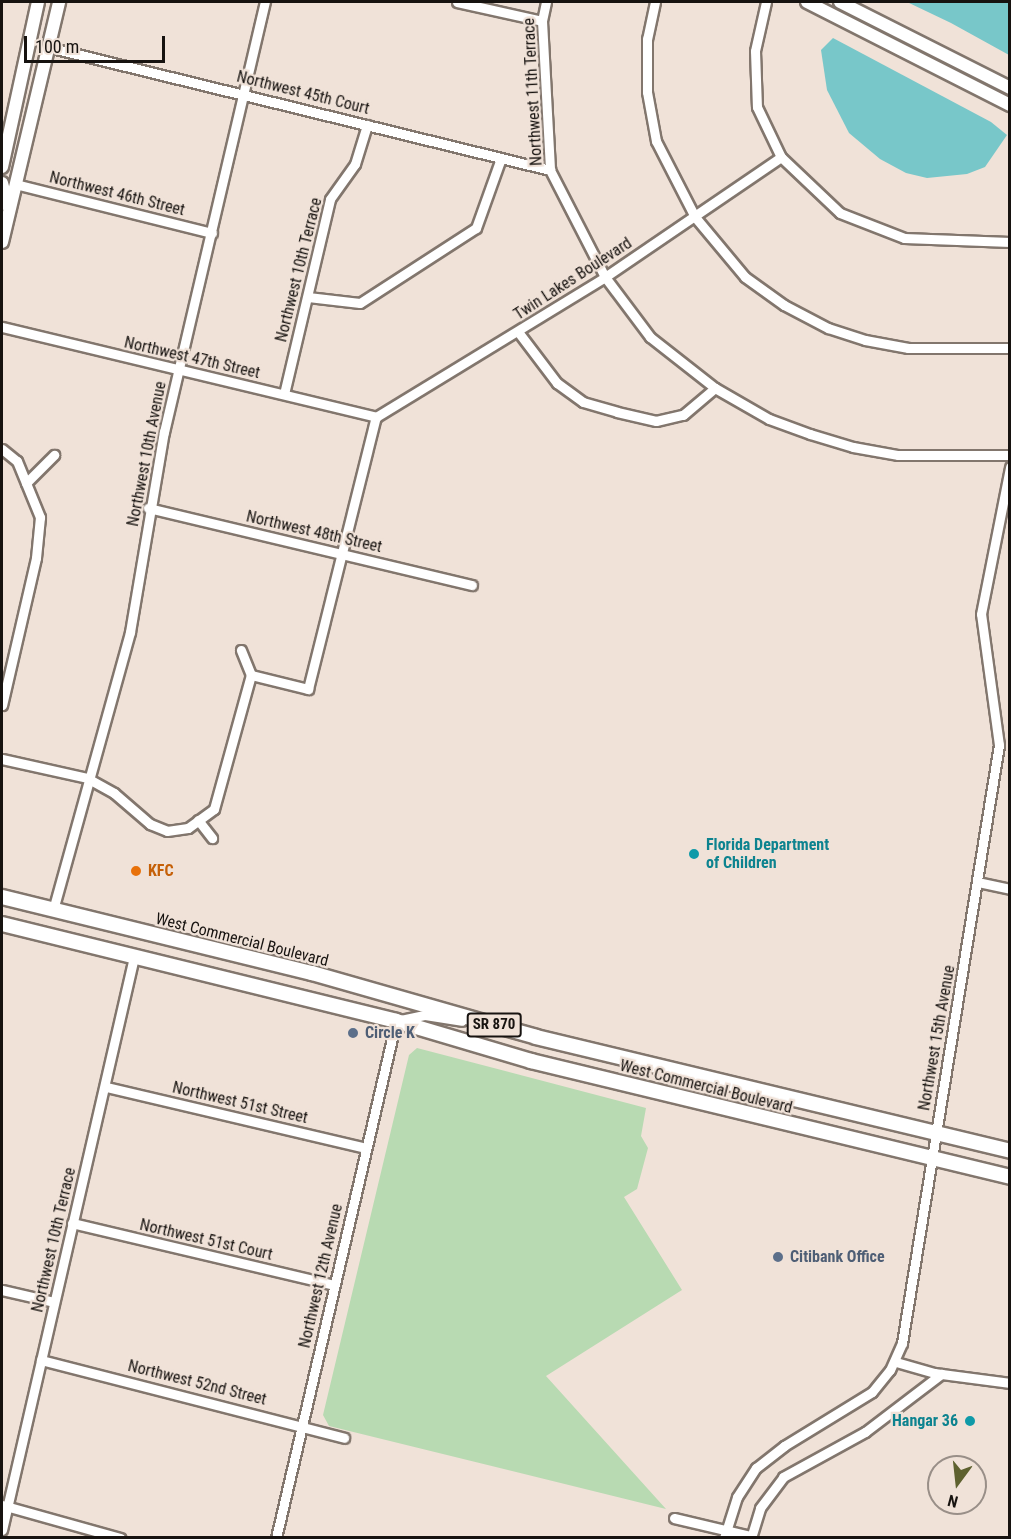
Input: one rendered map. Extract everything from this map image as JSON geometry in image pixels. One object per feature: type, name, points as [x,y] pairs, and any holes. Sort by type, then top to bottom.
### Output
[{"type":"highway","name":"West Commercial Boulevard","points":[[2,897],[373,991],[508,1029],[1010,1151]]},
{"type":"highway","name":"West Commercial Boulevard","points":[[2,924],[396,1021],[531,1061],[1010,1177]]},
{"type":"highway","points":[[220,977],[295,987],[361,1003],[367,1001],[373,991]]},
{"type":"main road","points":[[15,184],[2,163],[38,2]]},
{"type":"main road","points":[[2,242],[58,2]]},
{"type":"main road","points":[[807,2],[1010,105]]},
{"type":"main road","points":[[840,2],[1010,88]]},
{"type":"main road","points":[[2,183],[9,211]]},
{"type":"street","name":"Northwest 10th Avenue","points":[[53,910],[87,778],[130,632],[143,565],[148,508],[265,2]]},
{"type":"street","points":[[457,2],[542,21]]},
{"type":"street","name":"Northwest 11th Terrace","points":[[546,2],[542,21],[550,170],[605,277]]},
{"type":"street","points":[[656,2],[647,39],[651,112],[656,141],[695,217],[745,277],[784,305],[828,328],[908,348],[1010,348]]},
{"type":"street","points":[[766,2],[755,51],[757,107],[781,157],[840,213],[904,238],[1010,242]]},
{"type":"street","name":"Northwest 45th Court","points":[[48,46],[550,170]]},
{"type":"street","name":"Northwest 10th Terrace","points":[[284,394],[330,199],[355,164],[367,124]]},
{"type":"street","name":"Twin Lakes Boulevard","points":[[376,417],[519,333],[695,217],[781,157]]},
{"type":"street","points":[[308,297],[360,303],[476,228],[501,158]]},
{"type":"street","name":"Northwest 46th Street","points":[[15,184],[212,232]]},
{"type":"street","points":[[605,277],[650,337],[715,388],[769,419],[853,447],[898,455],[1010,455]]},
{"type":"street","name":"Northwest 47th Street","points":[[2,327],[376,417]]},
{"type":"street","points":[[519,333],[556,383],[583,402],[616,412],[656,421],[683,415],[715,388]]},
{"type":"street","points":[[251,675],[308,689],[344,556],[376,417]]},
{"type":"street","points":[[2,449],[17,461],[39,517],[36,558],[2,705]]},
{"type":"street","points":[[26,483],[54,455]]},
{"type":"street","name":"Northwest 15th Avenue","points":[[724,1534],[741,1488],[762,1462],[865,1398],[896,1362],[905,1334],[999,745],[981,614],[1010,467]]},
{"type":"street","name":"Northwest 48th Street","points":[[148,508],[472,585]]},
{"type":"street","points":[[2,759],[87,778],[114,793],[150,824],[167,831],[188,828],[214,809],[251,675],[241,650]]},
{"type":"street","points":[[198,820],[212,838]]},
{"type":"street","points":[[978,882],[1010,890]]},
{"type":"street","name":"Northwest 10th Terrace","points":[[2,1530],[4,1506],[106,1087],[134,957]]},
{"type":"street","name":"West Commercial Boulevard","points":[[396,1021],[424,1016],[508,1029]]},
{"type":"street","name":"Northwest 12th Avenue","points":[[276,1538],[396,1021]]},
{"type":"street","name":"Northwest 51st Street","points":[[106,1087],[366,1148]]},
{"type":"street","name":"Northwest 51st Court","points":[[72,1224],[334,1285]]},
{"type":"street","points":[[2,1290],[54,1302]]},
{"type":"street","name":"Northwest 52nd Street","points":[[41,1360],[344,1438]]},
{"type":"street","points":[[896,1362],[941,1374],[1010,1383]]},
{"type":"street","points":[[675,1518],[724,1534],[751,1537],[764,1501],[783,1477],[865,1432],[941,1374]]},
{"type":"street","points":[[4,1506],[120,1538]]},
{"type":"green space","points":[[417,1048],[646,1108],[641,1136],[648,1148],[637,1189],[624,1197],[682,1290],[546,1376],[666,1509],[329,1426],[323,1415],[409,1055]]},
{"type":"water","points":[[907,2],[1009,2],[1009,55],[951,23]]},
{"type":"water","points":[[833,38],[991,122],[1007,135],[985,167],[967,174],[927,178],[906,173],[880,159],[849,133],[827,90],[821,50]]},
{"type":"place","name":"Florida Department of Children","points":[[694,854]]},
{"type":"place","name":"KFC","points":[[136,871]]},
{"type":"place","name":"Circle K","points":[[353,1033]]},
{"type":"place","name":"Citibank Office","points":[[778,1257]]},
{"type":"place","name":"Hangar 36","points":[[970,1421]]}]
